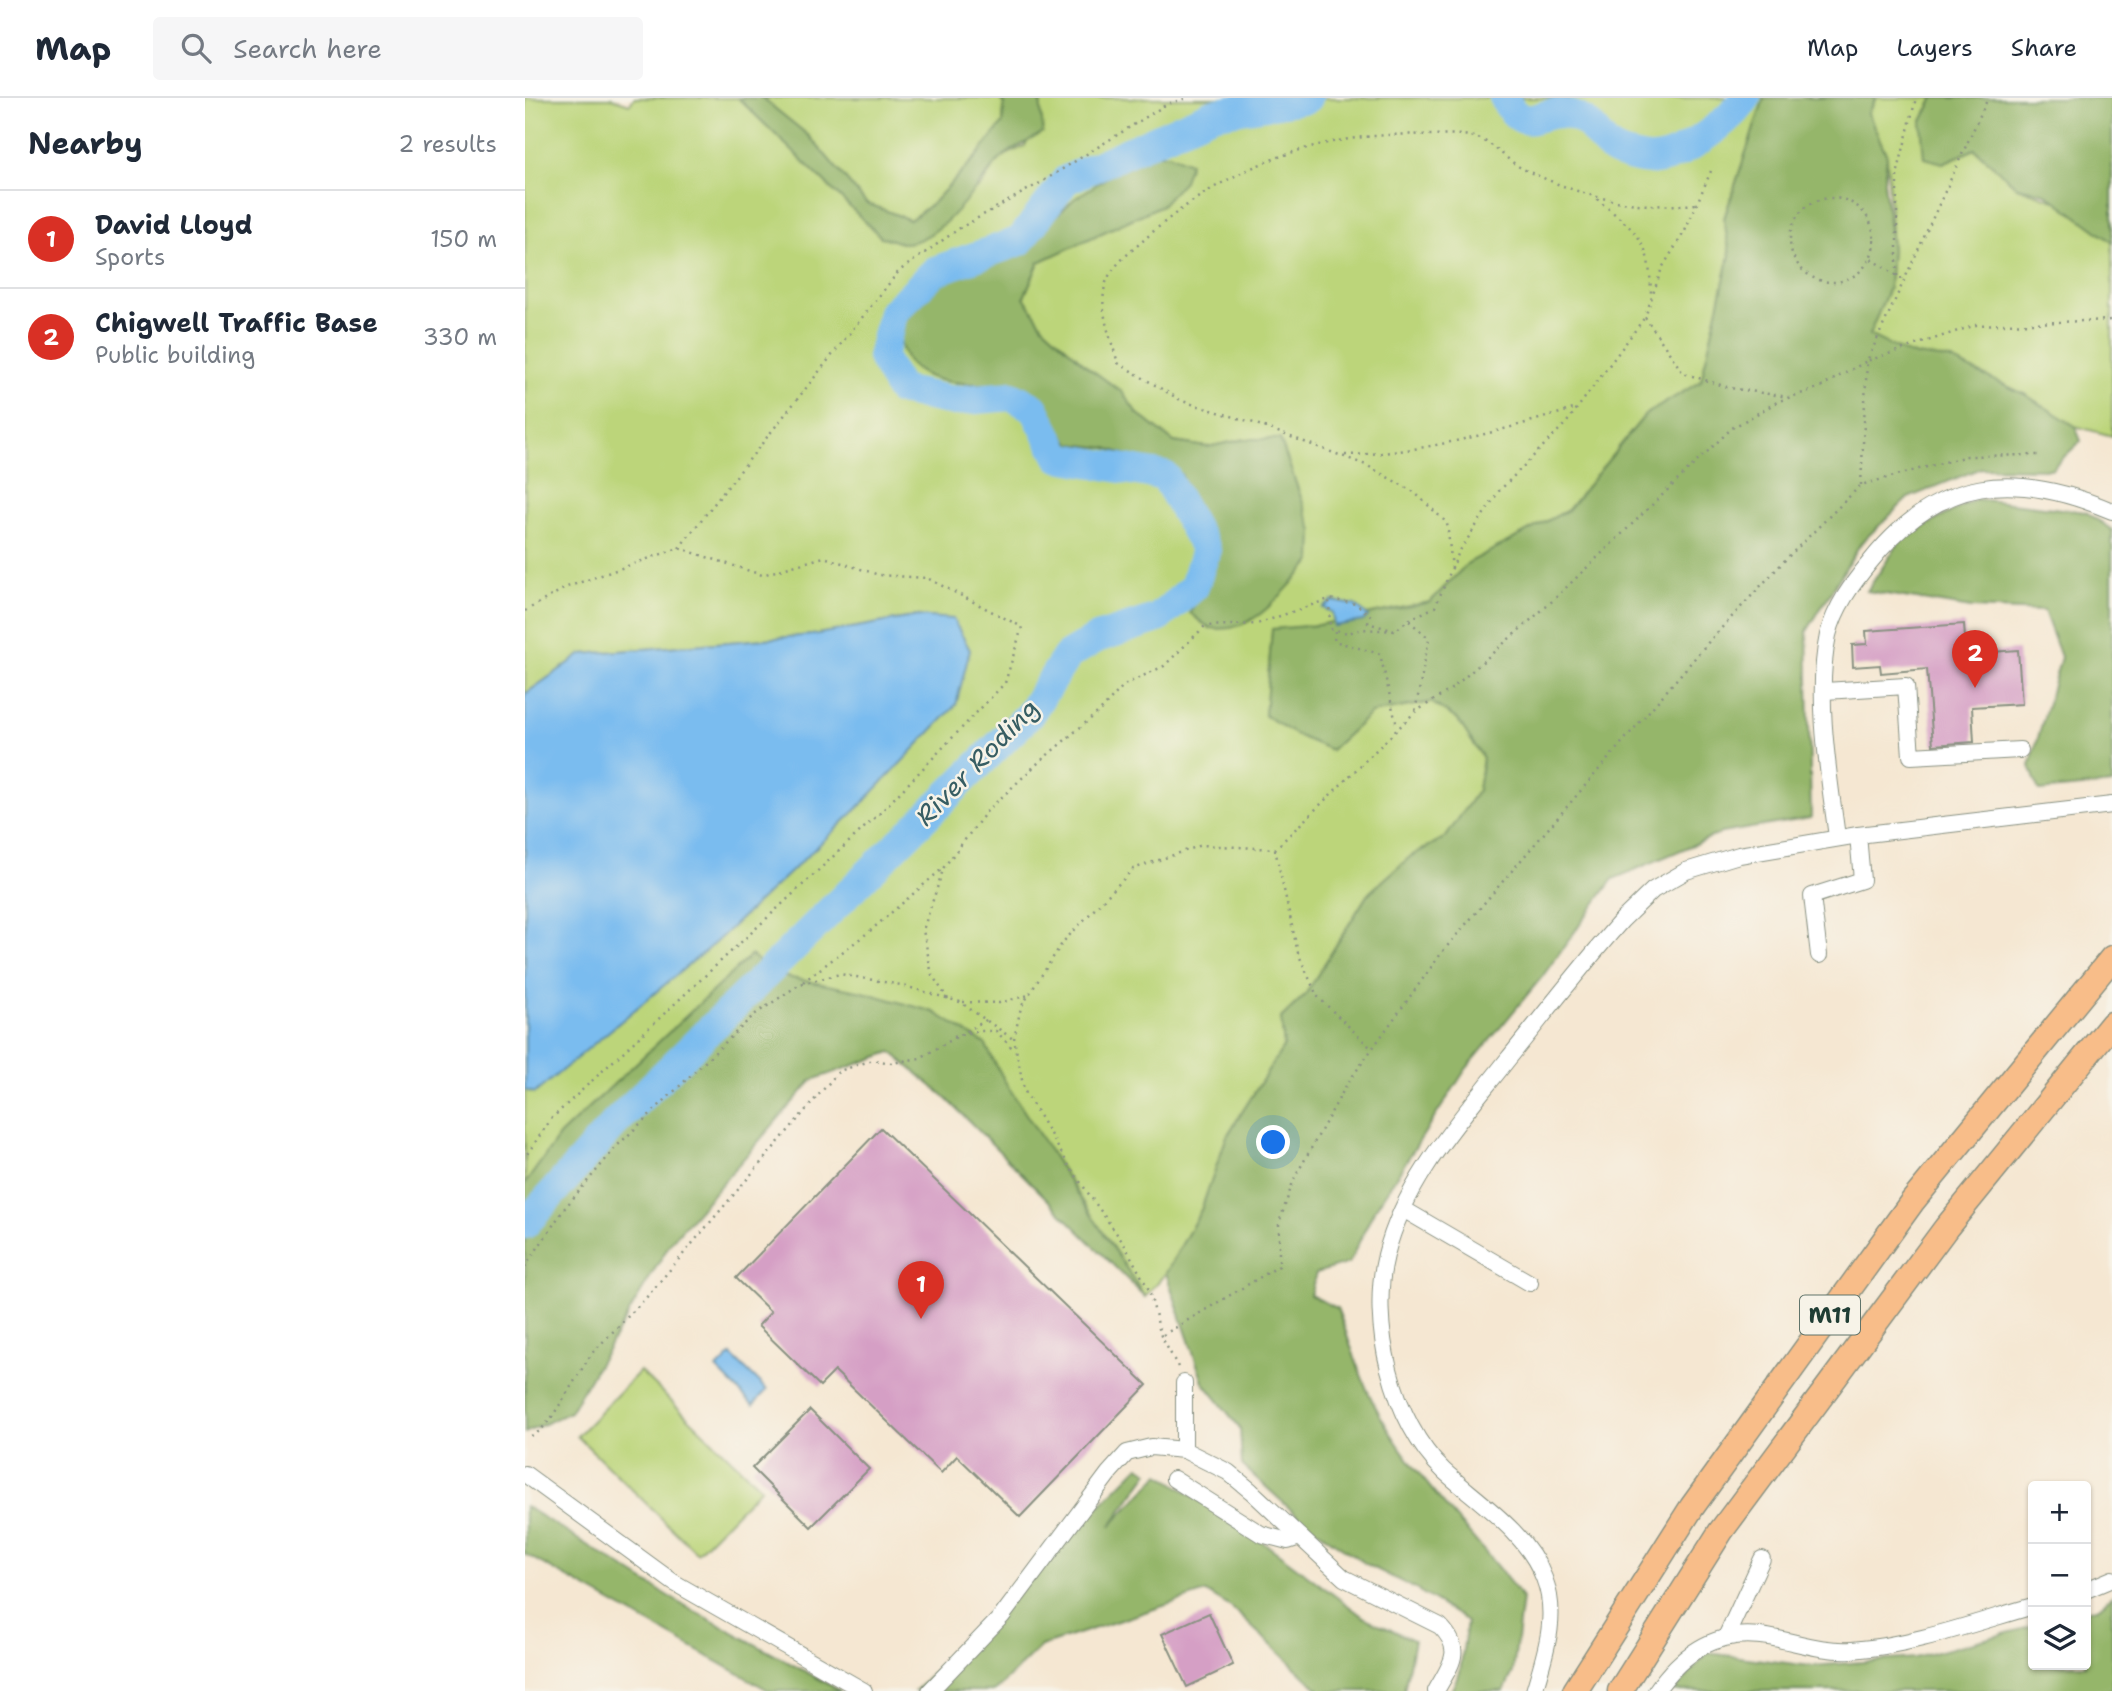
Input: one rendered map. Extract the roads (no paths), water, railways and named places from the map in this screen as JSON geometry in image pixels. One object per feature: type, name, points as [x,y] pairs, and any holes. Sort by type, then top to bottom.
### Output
[{"type":"highway","name":"M11","points":[[1575,1691],[1692,1507],[1912,1202],[2112,958]]},
{"type":"highway","name":"M11","points":[[1619,1691],[1730,1520],[1946,1228],[2112,1024]]},
{"type":"street","points":[[1837,837],[1829,780],[1825,657],[1836,613],[1850,587],[1889,537],[1922,511],[1958,494],[1997,485],[2036,486],[2112,510]]},
{"type":"street","points":[[1825,691],[1906,687],[1911,756],[2020,750]]},
{"type":"street","points":[[1534,1691],[1552,1619],[1545,1578],[1531,1554],[1507,1526],[1441,1468],[1411,1424],[1388,1373],[1380,1306],[1386,1255],[1403,1209],[1440,1146],[1595,951],[1653,890],[1686,871],[1739,855],[1837,837],[2112,805]]},
{"type":"street","points":[[1819,955],[1812,896],[1862,880],[1858,835]]},
{"type":"street","points":[[1403,1209],[1529,1283]]},
{"type":"street","points":[[1184,1383],[1184,1450]]},
{"type":"street","points":[[930,1691],[1002,1616],[1088,1497],[1127,1453],[1151,1447],[1184,1450],[1228,1472],[1344,1578],[1440,1626],[1452,1639],[1454,1657],[1436,1691]]},
{"type":"street","points":[[525,1474],[673,1582],[864,1691]]},
{"type":"street","points":[[1174,1479],[1261,1534],[1288,1541],[1300,1537]]},
{"type":"street","points":[[1726,1637],[1762,1559]]},
{"type":"street","points":[[2091,1588],[2112,1579]]},
{"type":"street","points":[[1656,1691],[1686,1654],[1726,1637],[1764,1636],[1825,1649],[1850,1651],[1879,1647],[2029,1607]]},
{"type":"water","points":[[1332,601],[1355,605],[1368,616],[1363,621],[1334,626],[1332,612],[1323,608]]},
{"type":"water","points":[[918,616],[953,619],[970,650],[956,705],[858,808],[716,942],[535,1093],[525,1090],[525,694],[582,654],[812,635]]},
{"type":"water","points":[[731,1355],[767,1390],[753,1405],[717,1369]]},
{"type":"waterway","name":"River Roding","points":[[525,1224],[614,1124],[1029,715],[1067,656],[1097,638],[1158,618],[1194,587],[1206,550],[1165,476],[1059,457],[1034,408],[1012,396],[953,401],[900,390],[882,357],[893,312],[935,271],[1020,241],[1066,180],[1212,114],[1308,98]]},
{"type":"waterway","name":"River Roding","points":[[1504,98],[1519,117],[1533,119],[1557,113],[1577,117],[1590,126],[1613,150],[1627,156],[1650,160],[1678,153],[1705,136],[1746,98]]},
{"type":"waterway","points":[[1733,98],[1740,107]]},
{"type":"place","name":"Chigwell Traffic Base","points":[[1975,688]]},
{"type":"place","name":"David Lloyd","points":[[921,1319]]}]
